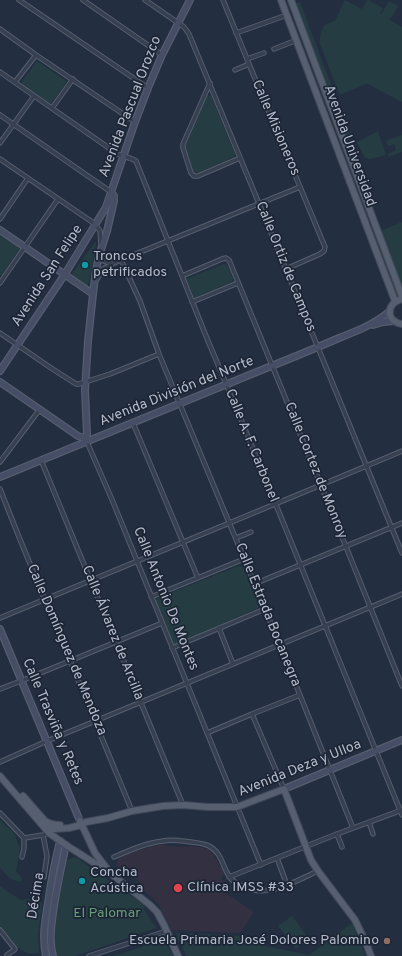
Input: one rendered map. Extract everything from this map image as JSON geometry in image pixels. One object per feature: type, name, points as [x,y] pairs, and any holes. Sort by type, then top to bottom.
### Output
[{"type":"main road","name":"Avenida Pascual Orozco","points":[[86,440],[88,341],[94,283],[99,256],[114,201],[114,196],[111,192],[148,88],[162,54],[190,0]]},
{"type":"main road","name":"Avenida Universidad","points":[[281,0],[395,301],[402,297],[291,0]]},
{"type":"main road","name":"Avenida San Felipe","points":[[0,371],[65,274],[106,207],[111,192]]},
{"type":"main road","points":[[0,230],[93,294]]},
{"type":"main road","points":[[395,301],[392,304],[390,311],[391,318],[397,323],[402,324]]},
{"type":"main road","name":"Avenida División del Norte","points":[[363,328],[390,311]]},
{"type":"main road","name":"Avenida División del Norte","points":[[0,477],[86,440],[133,423],[363,328],[383,322],[394,321]]},
{"type":"main road","points":[[0,382],[86,440]]},
{"type":"main road","name":"Calle Trasviña y Retes","points":[[0,629],[82,823]]},
{"type":"main road","name":"Avenida Deza y Ulloa","points":[[47,830],[69,828],[82,823],[147,808],[183,805],[238,807],[376,752],[402,740]]},
{"type":"main road","points":[[0,770],[39,815],[47,830]]},
{"type":"main road","points":[[0,776],[47,830],[60,841],[110,873],[157,912],[178,956]]},
{"type":"main road","points":[[284,789],[312,860],[318,871],[354,920],[364,938],[371,956]]},
{"type":"main road","points":[[82,823],[95,853],[110,873]]},
{"type":"main road","name":"Décima","points":[[46,956],[44,934],[46,913],[60,841]]},
{"type":"main road","name":"Décima","points":[[53,956],[51,949],[51,926],[66,845]]},
{"type":"street","points":[[20,0],[148,88]]},
{"type":"street","points":[[83,0],[162,54]]},
{"type":"street","name":"Calle Ortiz de Campos","points":[[145,0],[178,23],[188,32],[402,553]]},
{"type":"street","name":"Calle Misioneros","points":[[223,0],[325,248],[320,254],[286,269]]},
{"type":"street","points":[[236,33],[287,15]]},
{"type":"street","points":[[0,29],[135,122]]},
{"type":"street","points":[[274,49],[297,40]]},
{"type":"street","points":[[247,59],[264,52]]},
{"type":"street","points":[[15,82],[36,55]]},
{"type":"street","points":[[235,70],[249,64]]},
{"type":"street","name":"Calle A. F. Carbonel","points":[[0,72],[116,153],[123,157],[133,159],[136,162],[402,815]]},
{"type":"street","points":[[52,108],[73,79]]},
{"type":"street","points":[[210,83],[183,144],[191,173],[194,176],[198,176],[240,158]]},
{"type":"street","points":[[0,142],[34,96]]},
{"type":"street","points":[[0,116],[111,192]]},
{"type":"street","points":[[0,159],[95,224],[101,234],[101,249]]},
{"type":"street","points":[[0,219],[28,178]]},
{"type":"street","points":[[94,283],[101,270],[116,262],[300,187]]},
{"type":"street","points":[[0,281],[58,199]]},
{"type":"street","points":[[99,256],[106,262],[116,262]]},
{"type":"street","name":"Calle Cortez de Monroy","points":[[182,276],[222,259],[226,258],[229,260],[402,686]]},
{"type":"street","name":"Calle Estrada Bocanegra","points":[[122,260],[179,403],[280,645],[353,828]]},
{"type":"street","points":[[192,302],[238,283]]},
{"type":"street","points":[[0,333],[74,383],[79,384],[110,374],[159,354]]},
{"type":"street","points":[[0,462],[40,408]]},
{"type":"street","points":[[133,423],[198,578]]},
{"type":"street","name":"Calle Antonio De Montes","points":[[86,440],[261,865]]},
{"type":"street","points":[[0,618],[402,451]]},
{"type":"street","name":"Calle Álvarez de Arcilla","points":[[41,460],[183,805]]},
{"type":"street","name":"Calle Domínguez de Mendoza","points":[[0,490],[132,811]]},
{"type":"street","points":[[254,584],[402,523]]},
{"type":"street","points":[[236,538],[251,532]]},
{"type":"street","points":[[151,597],[244,559]]},
{"type":"street","points":[[0,762],[46,740],[402,594]]},
{"type":"street","points":[[172,648],[265,609]]},
{"type":"street","points":[[0,689],[162,623]]},
{"type":"street","points":[[219,628],[234,664]]},
{"type":"street","points":[[207,733],[300,695]]},
{"type":"street","points":[[252,714],[284,789]]},
{"type":"street","points":[[230,877],[401,810]]},
{"type":"street","points":[[0,813],[24,838],[22,857]]},
{"type":"street","points":[[369,822],[374,834]]},
{"type":"street","points":[[24,838],[47,830],[47,856],[44,877]]},
{"type":"street","points":[[337,834],[342,847]]},
{"type":"street","points":[[114,857],[138,847],[164,840],[200,843],[209,846],[219,855],[230,877],[236,883],[256,891],[265,892],[287,885],[318,871]]},
{"type":"street","points":[[277,858],[287,885]]},
{"type":"street","points":[[0,930],[15,949],[7,955]]},
{"type":"street","points":[[88,956],[167,931]]},
{"type":"shaded area","name":"Clínica IMSS #33","points":[[162,844],[168,846],[200,847],[207,849],[214,855],[224,873],[221,879],[226,882],[210,885],[254,912],[240,933],[172,930],[162,913],[159,904],[143,890],[139,881],[119,869],[116,864],[119,856]]},
{"type":"green space","points":[[345,0],[362,9],[368,0],[383,8],[380,14],[381,15],[389,1],[398,6],[390,20],[402,27],[402,102],[368,84],[342,94],[339,93],[320,44],[320,39],[321,31],[325,25],[335,21]]},
{"type":"green space","points":[[300,2],[376,205],[371,209],[294,4]]},
{"type":"green space","points":[[37,61],[66,81],[50,105],[20,84]]},
{"type":"green space","points":[[207,95],[211,96],[235,154],[234,157],[198,173],[193,171],[185,146]]},
{"type":"green space","points":[[378,131],[386,155],[370,159],[364,157],[357,142]]},
{"type":"green space","points":[[402,135],[402,152],[389,157],[388,154],[396,150],[394,144],[388,146],[386,141]]},
{"type":"green space","points":[[402,222],[402,296],[378,232]]},
{"type":"green space","points":[[0,235],[19,248],[2,275],[0,275]]},
{"type":"green space","points":[[95,242],[96,244],[88,286],[72,274]]},
{"type":"green space","points":[[224,264],[227,265],[233,279],[232,282],[194,298],[186,279]]},
{"type":"green space","points":[[238,566],[243,567],[259,605],[258,608],[174,645],[155,601],[158,598]]},
{"type":"green space","points":[[0,820],[14,833],[20,848],[16,871],[22,878],[21,882],[9,877],[0,867]]},
{"type":"green space","name":"El Palomar","points":[[74,857],[143,905],[145,911],[156,928],[76,956],[56,956],[54,935],[57,910],[67,860]]},
{"type":"green space","points":[[0,886],[21,900],[34,898],[41,901],[42,904],[38,934],[39,953],[29,954],[12,944],[0,930]]},
{"type":"green space","points":[[292,916],[309,939],[296,949],[278,926]]},
{"type":"green space","name":"El Palomar","points":[[352,923],[365,956],[186,956],[177,937],[177,933],[239,936],[250,943],[309,955]]},
{"type":"green space","name":"El Palomar","points":[[160,941],[166,943],[173,956],[113,956]]},
{"type":"place","name":"Troncos petrificados","points":[[85,265]]},
{"type":"place","name":"Concha Acústica","points":[[82,881]]},
{"type":"place","name":"Clínica IMSS #33","points":[[178,888]]},
{"type":"place","name":"Escuela Primaria José Dolores Palomino","points":[[387,941]]}]
